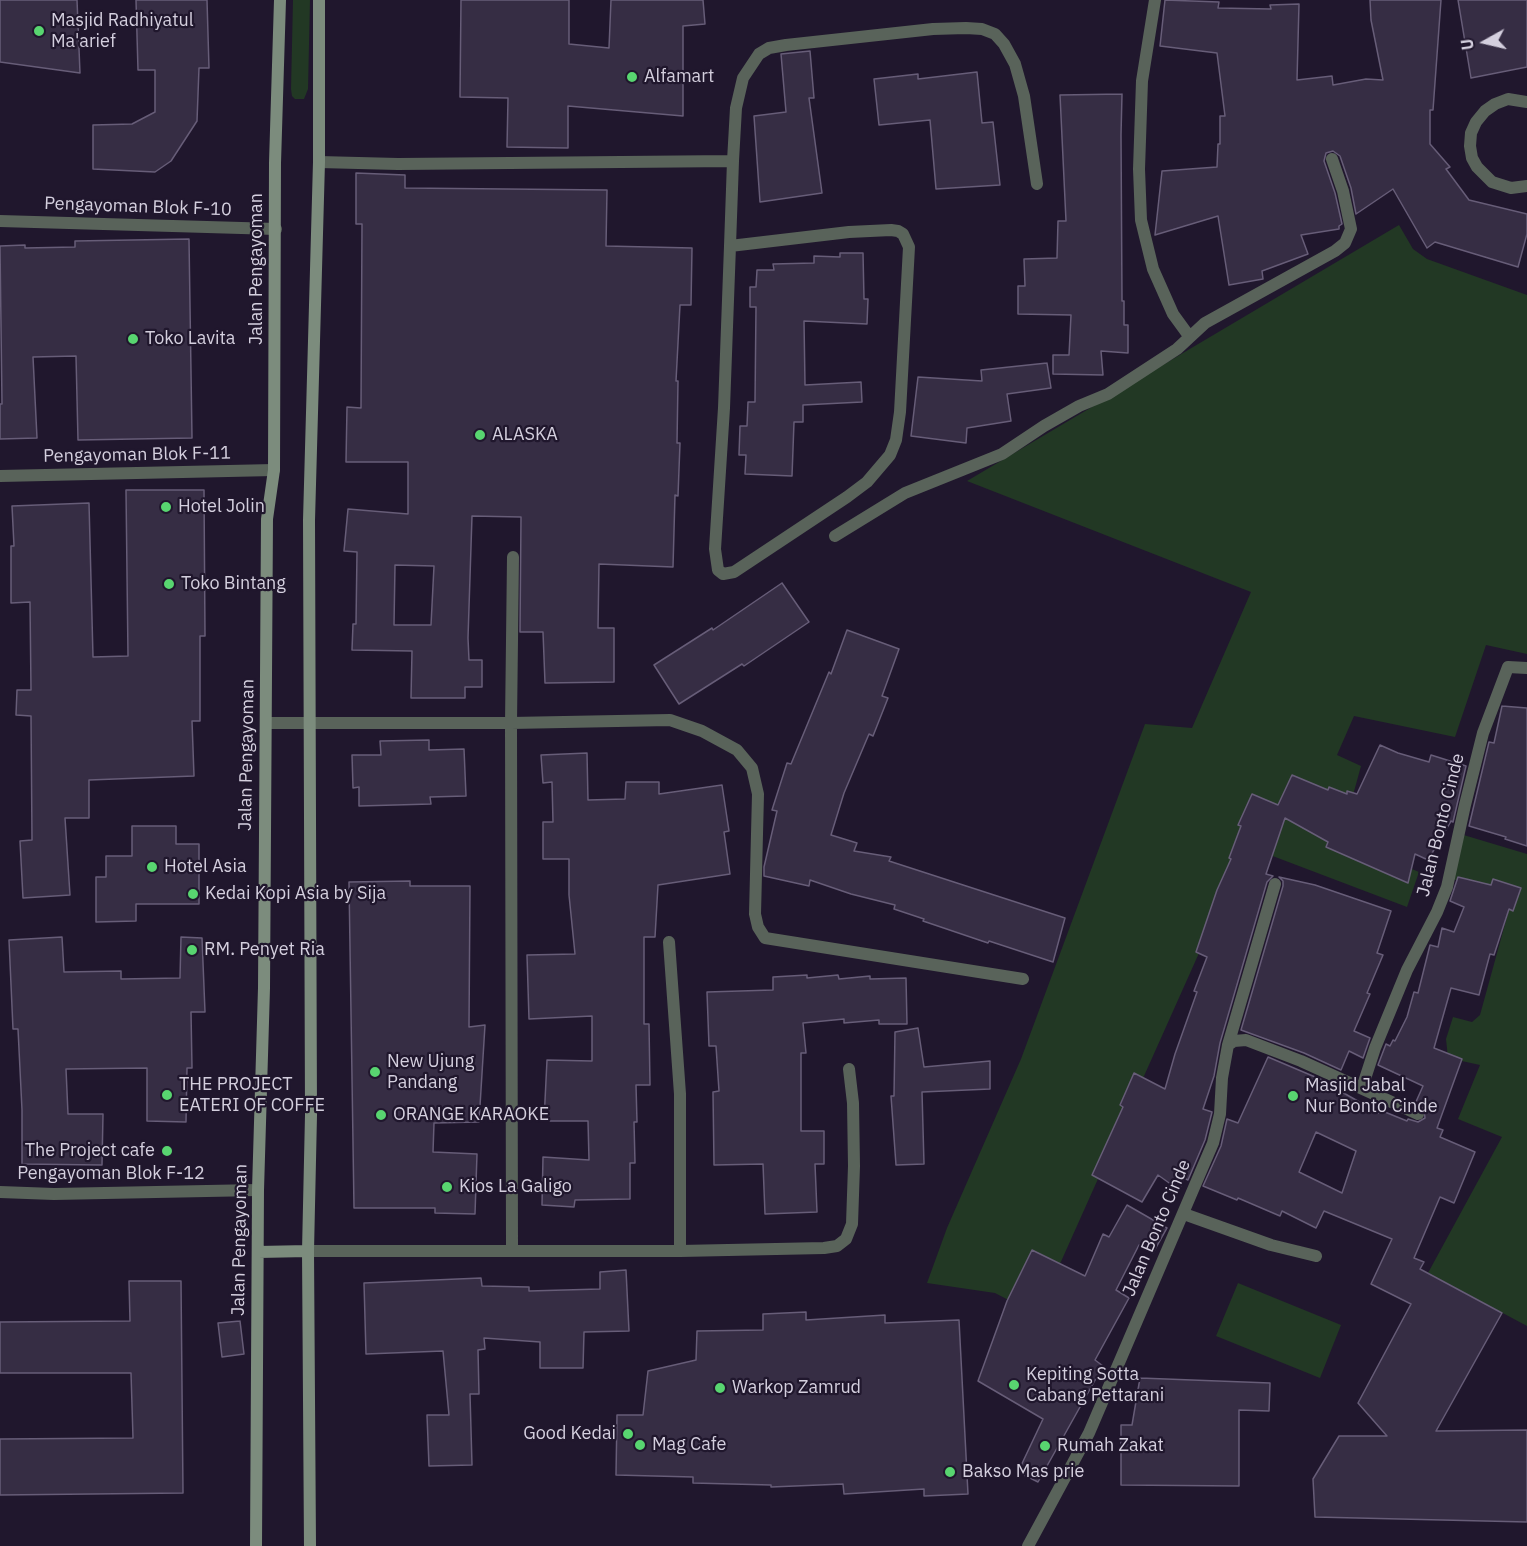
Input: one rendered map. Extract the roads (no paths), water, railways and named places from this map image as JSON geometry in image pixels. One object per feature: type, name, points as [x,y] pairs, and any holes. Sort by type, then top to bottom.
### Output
[{"type":"street","name":"Jalan Pengayoman","points":[[256,1546],[258,1190],[264,988],[267,519],[274,470],[275,163],[280,0]]},
{"type":"street","points":[[310,1546],[309,520],[319,162],[318,0]]},
{"type":"street","points":[[1155,0],[1142,81],[1139,169],[1141,220],[1153,269],[1173,314],[1189,336]]},
{"type":"street","points":[[730,246],[849,232],[891,230],[903,234],[909,247],[900,411],[896,440],[890,455],[867,482],[847,497],[734,572],[723,574],[718,570],[715,549],[724,408],[733,161],[736,108],[743,78],[759,54],[769,48],[933,29],[974,28],[995,34],[1004,44],[1015,64],[1026,108],[1037,184]]},
{"type":"street","points":[[1527,102],[1508,99],[1485,111],[1471,133],[1470,146],[1472,158],[1477,167],[1492,182],[1510,188],[1527,186]]},
{"type":"street","points":[[835,536],[905,493],[1002,454],[1079,406],[1108,394],[1177,349],[1205,323],[1335,251],[1345,243],[1351,229],[1332,159]]},
{"type":"street","points":[[319,162],[410,164],[733,161]]},
{"type":"street","name":"Pengayoman Blok F-10","points":[[0,221],[276,229]]},
{"type":"street","name":"Pengayoman Blok F-11","points":[[0,476],[274,470]]},
{"type":"street","points":[[512,1251],[513,556]]},
{"type":"street","name":"Jalan Bonto Cinde","points":[[1362,1088],[1375,1048],[1407,970],[1437,912],[1447,886],[1483,733],[1508,667],[1527,668]]},
{"type":"street","points":[[266,723],[511,723],[670,720],[702,730],[737,750],[752,768],[758,794],[754,914],[765,938],[1023,979]]},
{"type":"street","name":"Jalan Bonto Cinde","points":[[1028,1546],[1089,1433],[1213,1143],[1220,1114],[1228,1045],[1275,884]]},
{"type":"street","points":[[669,942],[680,1094],[680,1251]]},
{"type":"street","points":[[1228,1045],[1234,1041],[1246,1040],[1301,1061],[1418,1114]]},
{"type":"street","points":[[258,1252],[680,1251],[837,1246],[846,1239],[852,1224],[854,1195],[853,1103],[849,1069]]},
{"type":"street","name":"Pengayoman Blok F-12","points":[[0,1192],[97,1194],[258,1190]]},
{"type":"street","points":[[1184,1214],[1271,1245],[1316,1256]]},
{"type":"place","name":"Masjid Radhiyatul Ma'arief","points":[[39,31]]},
{"type":"place","name":"Alfamart","points":[[632,77]]},
{"type":"place","name":"Toko Lavita","points":[[133,339]]},
{"type":"place","name":"ALASKA","points":[[480,435]]},
{"type":"place","name":"Hotel Jolin","points":[[166,507]]},
{"type":"place","name":"Toko Bintang","points":[[169,584]]},
{"type":"place","name":"Hotel Asia","points":[[152,867]]},
{"type":"place","name":"Kedai Kopi Asia by Sija","points":[[193,894]]},
{"type":"place","name":"RM. Penyet Ria","points":[[192,950]]},
{"type":"place","name":"New Ujung Pandang","points":[[375,1072]]},
{"type":"place","name":"THE PROJECT EATERI OF COFFE","points":[[167,1095]]},
{"type":"place","name":"Masjid Jabal Nur Bonto Cinde","points":[[1293,1096]]},
{"type":"place","name":"ORANGE KARAOKE","points":[[381,1115]]},
{"type":"place","name":"The Project cafe","points":[[167,1151]]},
{"type":"place","name":"Kios La Galigo","points":[[447,1187]]},
{"type":"place","name":"Kepiting Sotta Cabang Pettarani","points":[[1014,1385]]},
{"type":"place","name":"Warkop Zamrud","points":[[720,1388]]},
{"type":"place","name":"Good Kedai","points":[[628,1434]]},
{"type":"place","name":"Mag Cafe","points":[[640,1445]]},
{"type":"place","name":"Rumah Zakat","points":[[1045,1446]]},
{"type":"place","name":"Bakso Mas prie","points":[[950,1472]]}]
